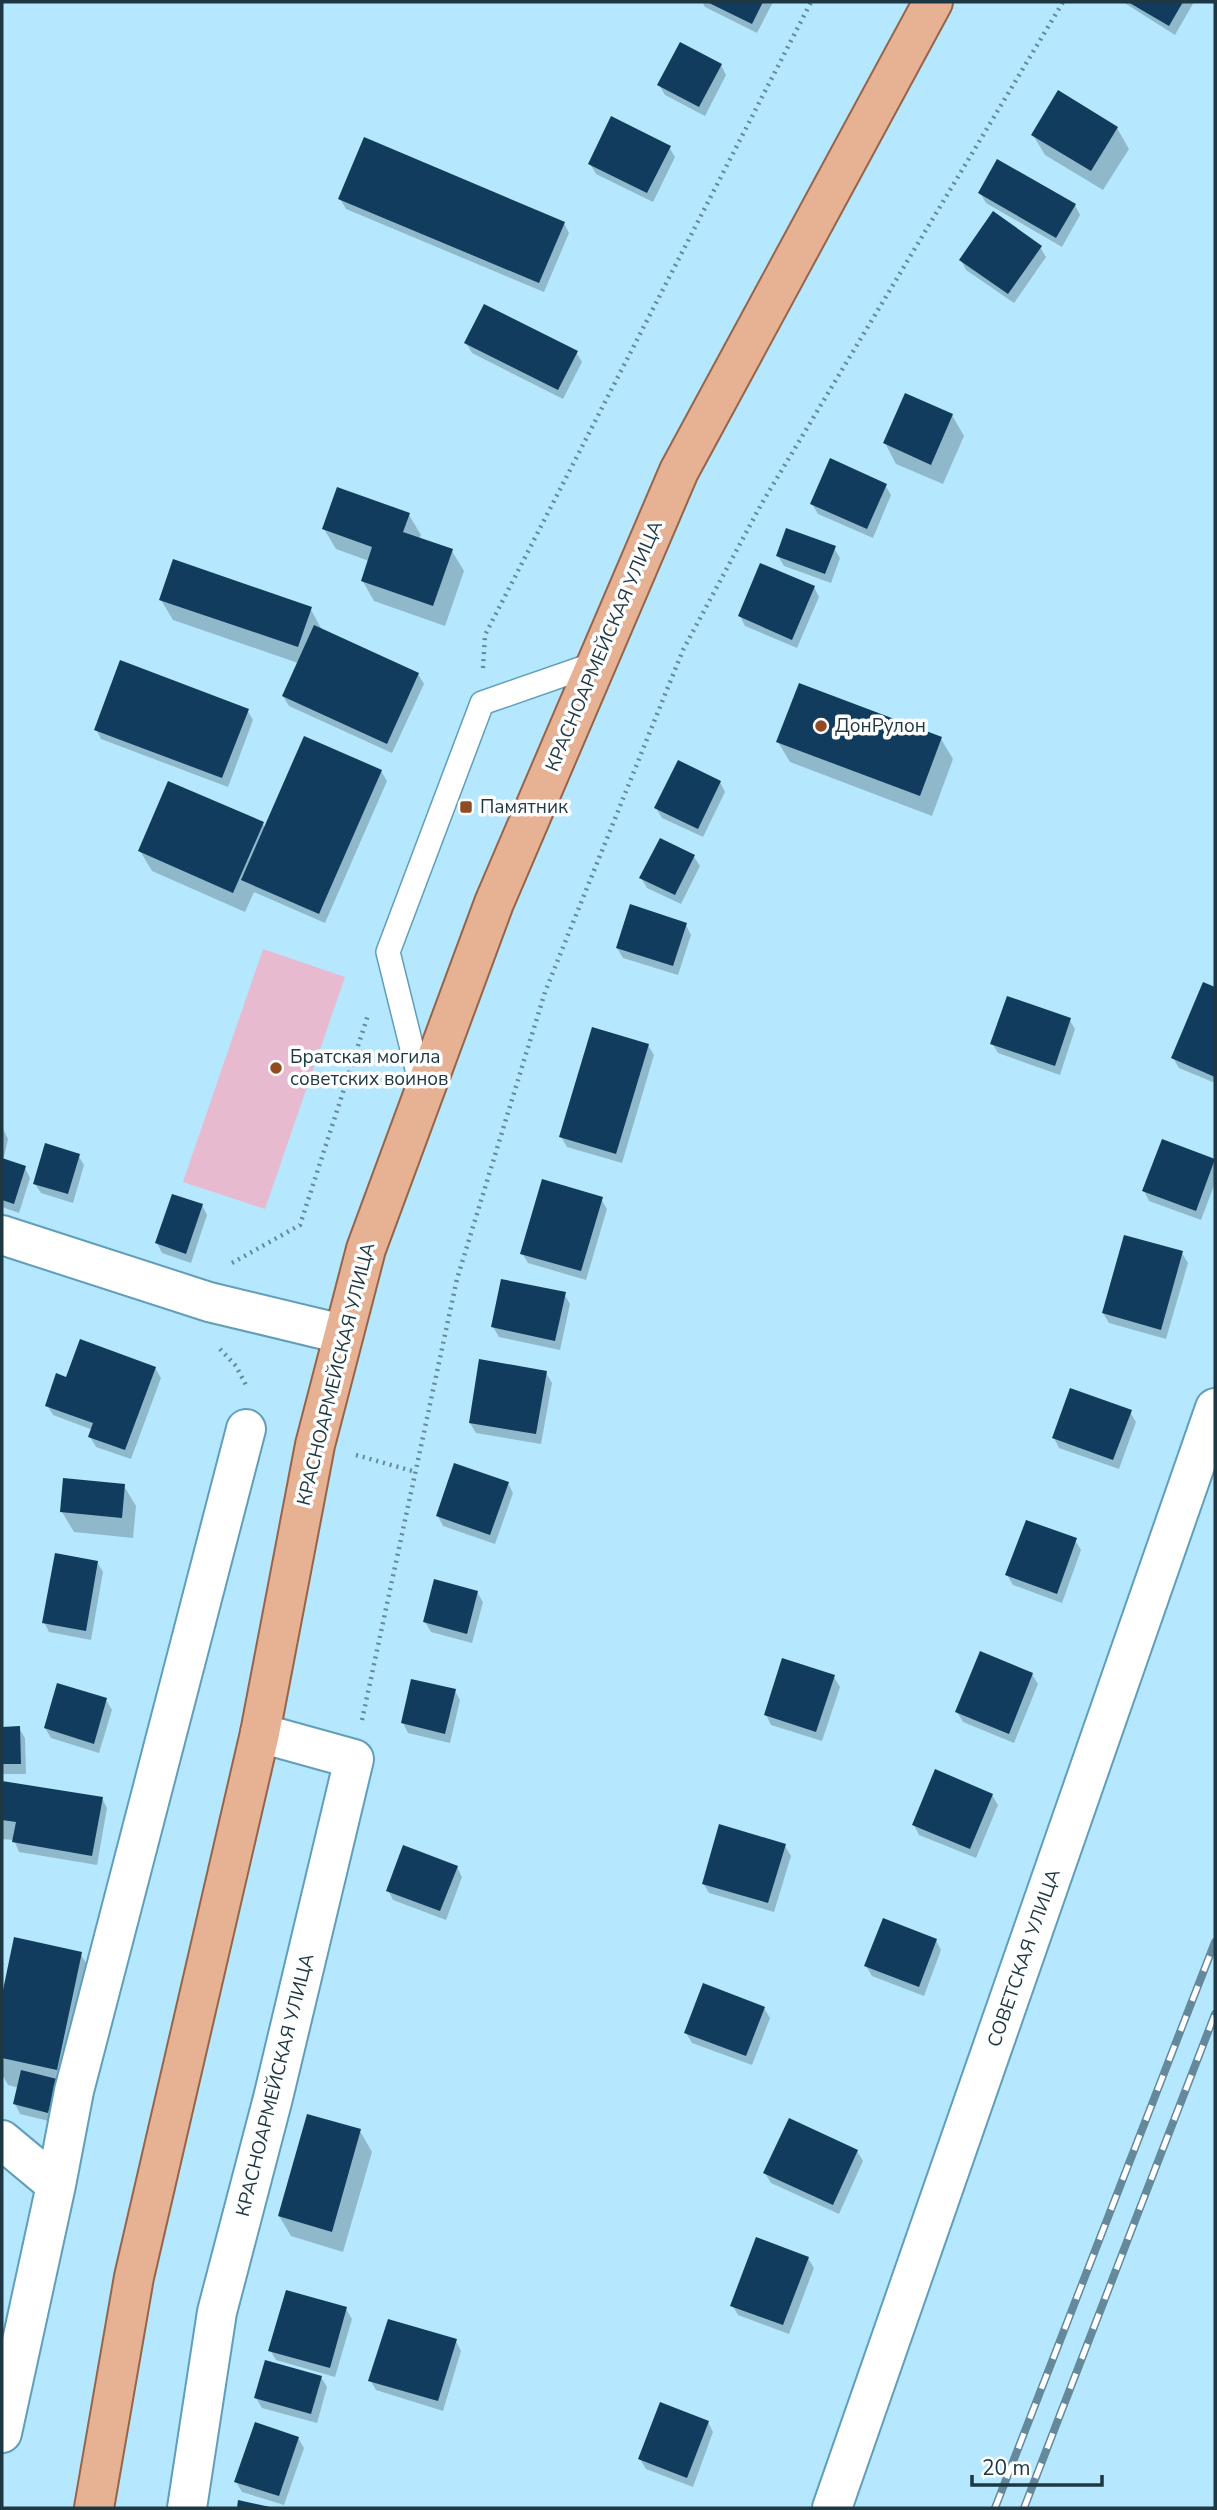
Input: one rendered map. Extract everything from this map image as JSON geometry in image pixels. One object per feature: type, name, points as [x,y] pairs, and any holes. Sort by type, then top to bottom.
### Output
[{"type":"main road","name":"КРАСНОАРМЕЙСКАЯ УЛИЦА","points":[[94,2508],[134,2277],[260,1733],[315,1445],[366,1249],[494,903],[679,471],[933,2]]},
{"type":"street","points":[[2,1234],[209,1302],[342,1334]]},
{"type":"street","name":"СОВЕТСКАЯ УЛИЦА","points":[[832,2508],[1215,1408]]},
{"type":"street","points":[[2,2433],[75,2091],[246,1429]]},
{"type":"street","points":[[260,1733],[354,1759]]},
{"type":"street","name":"КРАСНОАРМЕЙСКАЯ УЛИЦА","points":[[187,2508],[218,2312],[273,2098],[354,1759]]},
{"type":"street","points":[[2,2140],[56,2185]]},
{"type":"lane","points":[[423,1094],[388,952],[481,703],[597,663]]},
{"type":"path","points":[[481,703],[485,635],[811,2]]},
{"type":"path","points":[[354,1759],[457,1279],[545,992],[683,650],[761,503],[1063,2]]},
{"type":"path","points":[[230,1264],[300,1225],[388,952]]},
{"type":"path","points":[[315,1445],[415,1472]]},
{"type":"shaded area","points":[[263,949],[345,977],[265,1209],[183,1182]]},
{"type":"building","points":[[707,2],[763,2],[752,24]]},
{"type":"building","points":[[1128,2],[1183,2],[1169,26]]},
{"type":"building","points":[[680,42],[722,64],[699,107],[657,85]]},
{"type":"building","points":[[1058,90],[1118,127],[1091,171],[1031,135]]},
{"type":"building","points":[[611,116],[671,146],[647,193],[588,164]]},
{"type":"building","points":[[364,137],[565,222],[539,283],[338,199]]},
{"type":"building","points":[[997,159],[1076,204],[1056,238],[978,193]]},
{"type":"building","points":[[993,211],[1042,246],[1008,294],[959,260]]},
{"type":"building","points":[[484,304],[578,351],[558,390],[464,343]]},
{"type":"building","points":[[905,393],[953,414],[931,465],[883,443]]},
{"type":"building","points":[[830,458],[887,484],[867,529],[810,504]]},
{"type":"building","points":[[337,487],[410,513],[403,532],[453,549],[433,606],[361,581],[372,547],[322,529]]},
{"type":"building","points":[[786,528],[836,546],[825,574],[776,556]]},
{"type":"building","points":[[173,559],[312,607],[298,647],[159,600]]},
{"type":"building","points":[[760,563],[815,586],[792,640],[738,616]]},
{"type":"building","points":[[314,625],[419,673],[387,744],[282,696]]},
{"type":"building","points":[[120,660],[249,709],[222,778],[94,730]]},
{"type":"building","points":[[799,683],[942,737],[920,796],[776,742]]},
{"type":"building","points":[[304,736],[382,770],[319,914],[241,880]]},
{"type":"building","points":[[678,760],[721,781],[698,829],[654,808]]},
{"type":"building","points":[[168,781],[264,822],[233,893],[138,851]]},
{"type":"building","points":[[660,838],[695,855],[675,895],[639,878]]},
{"type":"building","points":[[630,904],[687,923],[673,966],[616,948]]},
{"type":"building","points":[[1203,982],[1215,987],[1215,1077],[1171,1058]]},
{"type":"building","points":[[1007,996],[1071,1018],[1055,1066],[990,1044]]},
{"type":"building","points":[[592,1027],[649,1044],[616,1154],[559,1137]]},
{"type":"building","points":[[1162,1139],[1215,1159],[1196,1211],[1142,1191]]},
{"type":"building","points":[[45,1143],[80,1154],[68,1194],[33,1184]]},
{"type":"building","points":[[2,1158],[26,1166],[14,1204],[2,1200]]},
{"type":"building","points":[[542,1179],[603,1197],[581,1271],[520,1254]]},
{"type":"building","points":[[172,1194],[203,1204],[186,1254],[155,1243]]},
{"type":"building","points":[[1124,1235],[1183,1251],[1161,1330],[1102,1313]]},
{"type":"building","points":[[501,1279],[566,1292],[555,1341],[491,1327]]},
{"type":"building","points":[[80,1339],[156,1367],[125,1450],[88,1437],[93,1423],[45,1406],[56,1373],[66,1377]]},
{"type":"building","points":[[479,1359],[547,1371],[536,1434],[469,1423]]},
{"type":"building","points":[[1070,1388],[1132,1410],[1113,1460],[1052,1438]]},
{"type":"building","points":[[454,1463],[509,1482],[490,1535],[436,1516]]},
{"type":"building","points":[[63,1478],[125,1484],[122,1518],[60,1512]]},
{"type":"building","points":[[1026,1520],[1077,1538],[1057,1594],[1005,1575]]},
{"type":"building","points":[[55,1553],[98,1561],[86,1631],[42,1623]]},
{"type":"building","points":[[434,1579],[478,1591],[467,1634],[423,1622]]},
{"type":"building","points":[[980,1651],[1033,1673],[1009,1734],[955,1712]]},
{"type":"building","points":[[782,1658],[835,1675],[816,1732],[764,1715]]},
{"type":"building","points":[[411,1679],[456,1689],[445,1734],[401,1723]]},
{"type":"building","points":[[57,1683],[107,1698],[94,1744],[44,1728]]},
{"type":"building","points":[[20,1726],[21,1764],[2,1764],[2,1727]]},
{"type":"building","points":[[935,1769],[993,1794],[970,1849],[912,1825]]},
{"type":"building","points":[[2,1781],[103,1797],[92,1856],[12,1842],[16,1822],[2,1820]]},
{"type":"building","points":[[719,1824],[786,1844],[768,1903],[702,1884]]},
{"type":"building","points":[[403,1845],[458,1866],[440,1911],[386,1891]]},
{"type":"building","points":[[883,1918],[937,1939],[919,1987],[864,1966]]},
{"type":"building","points":[[14,1937],[82,1952],[57,2070],[2,2058],[2,1995]]},
{"type":"building","points":[[703,1983],[765,2007],[746,2056],[684,2033]]},
{"type":"building","points":[[21,2070],[57,2079],[48,2113],[13,2104]]},
{"type":"building","points":[[307,2114],[361,2129],[332,2232],[278,2216]]},
{"type":"building","points":[[789,2118],[858,2150],[833,2205],[763,2173]]},
{"type":"building","points":[[756,2237],[809,2257],[783,2325],[730,2306]]},
{"type":"building","points":[[286,2290],[347,2307],[330,2368],[268,2351]]},
{"type":"building","points":[[388,2319],[457,2339],[438,2401],[368,2381]]},
{"type":"building","points":[[265,2360],[322,2376],[311,2414],[254,2398]]},
{"type":"building","points":[[660,2402],[709,2421],[687,2478],[638,2459]]},
{"type":"building","points":[[255,2422],[299,2437],[279,2496],[234,2482]]},
{"type":"building","points":[[238,2500],[270,2507],[270,2508],[237,2508]]},
{"type":"railway","points":[[995,2508],[1215,1942]]},
{"type":"railway","points":[[1024,2508],[1215,2014]]},
{"type":"place","name":"ДонРулон","points":[[821,726]]},
{"type":"place","name":"Памятник","points":[[466,807]]},
{"type":"place","name":"Братская могила советских воинов","points":[[276,1068]]}]
